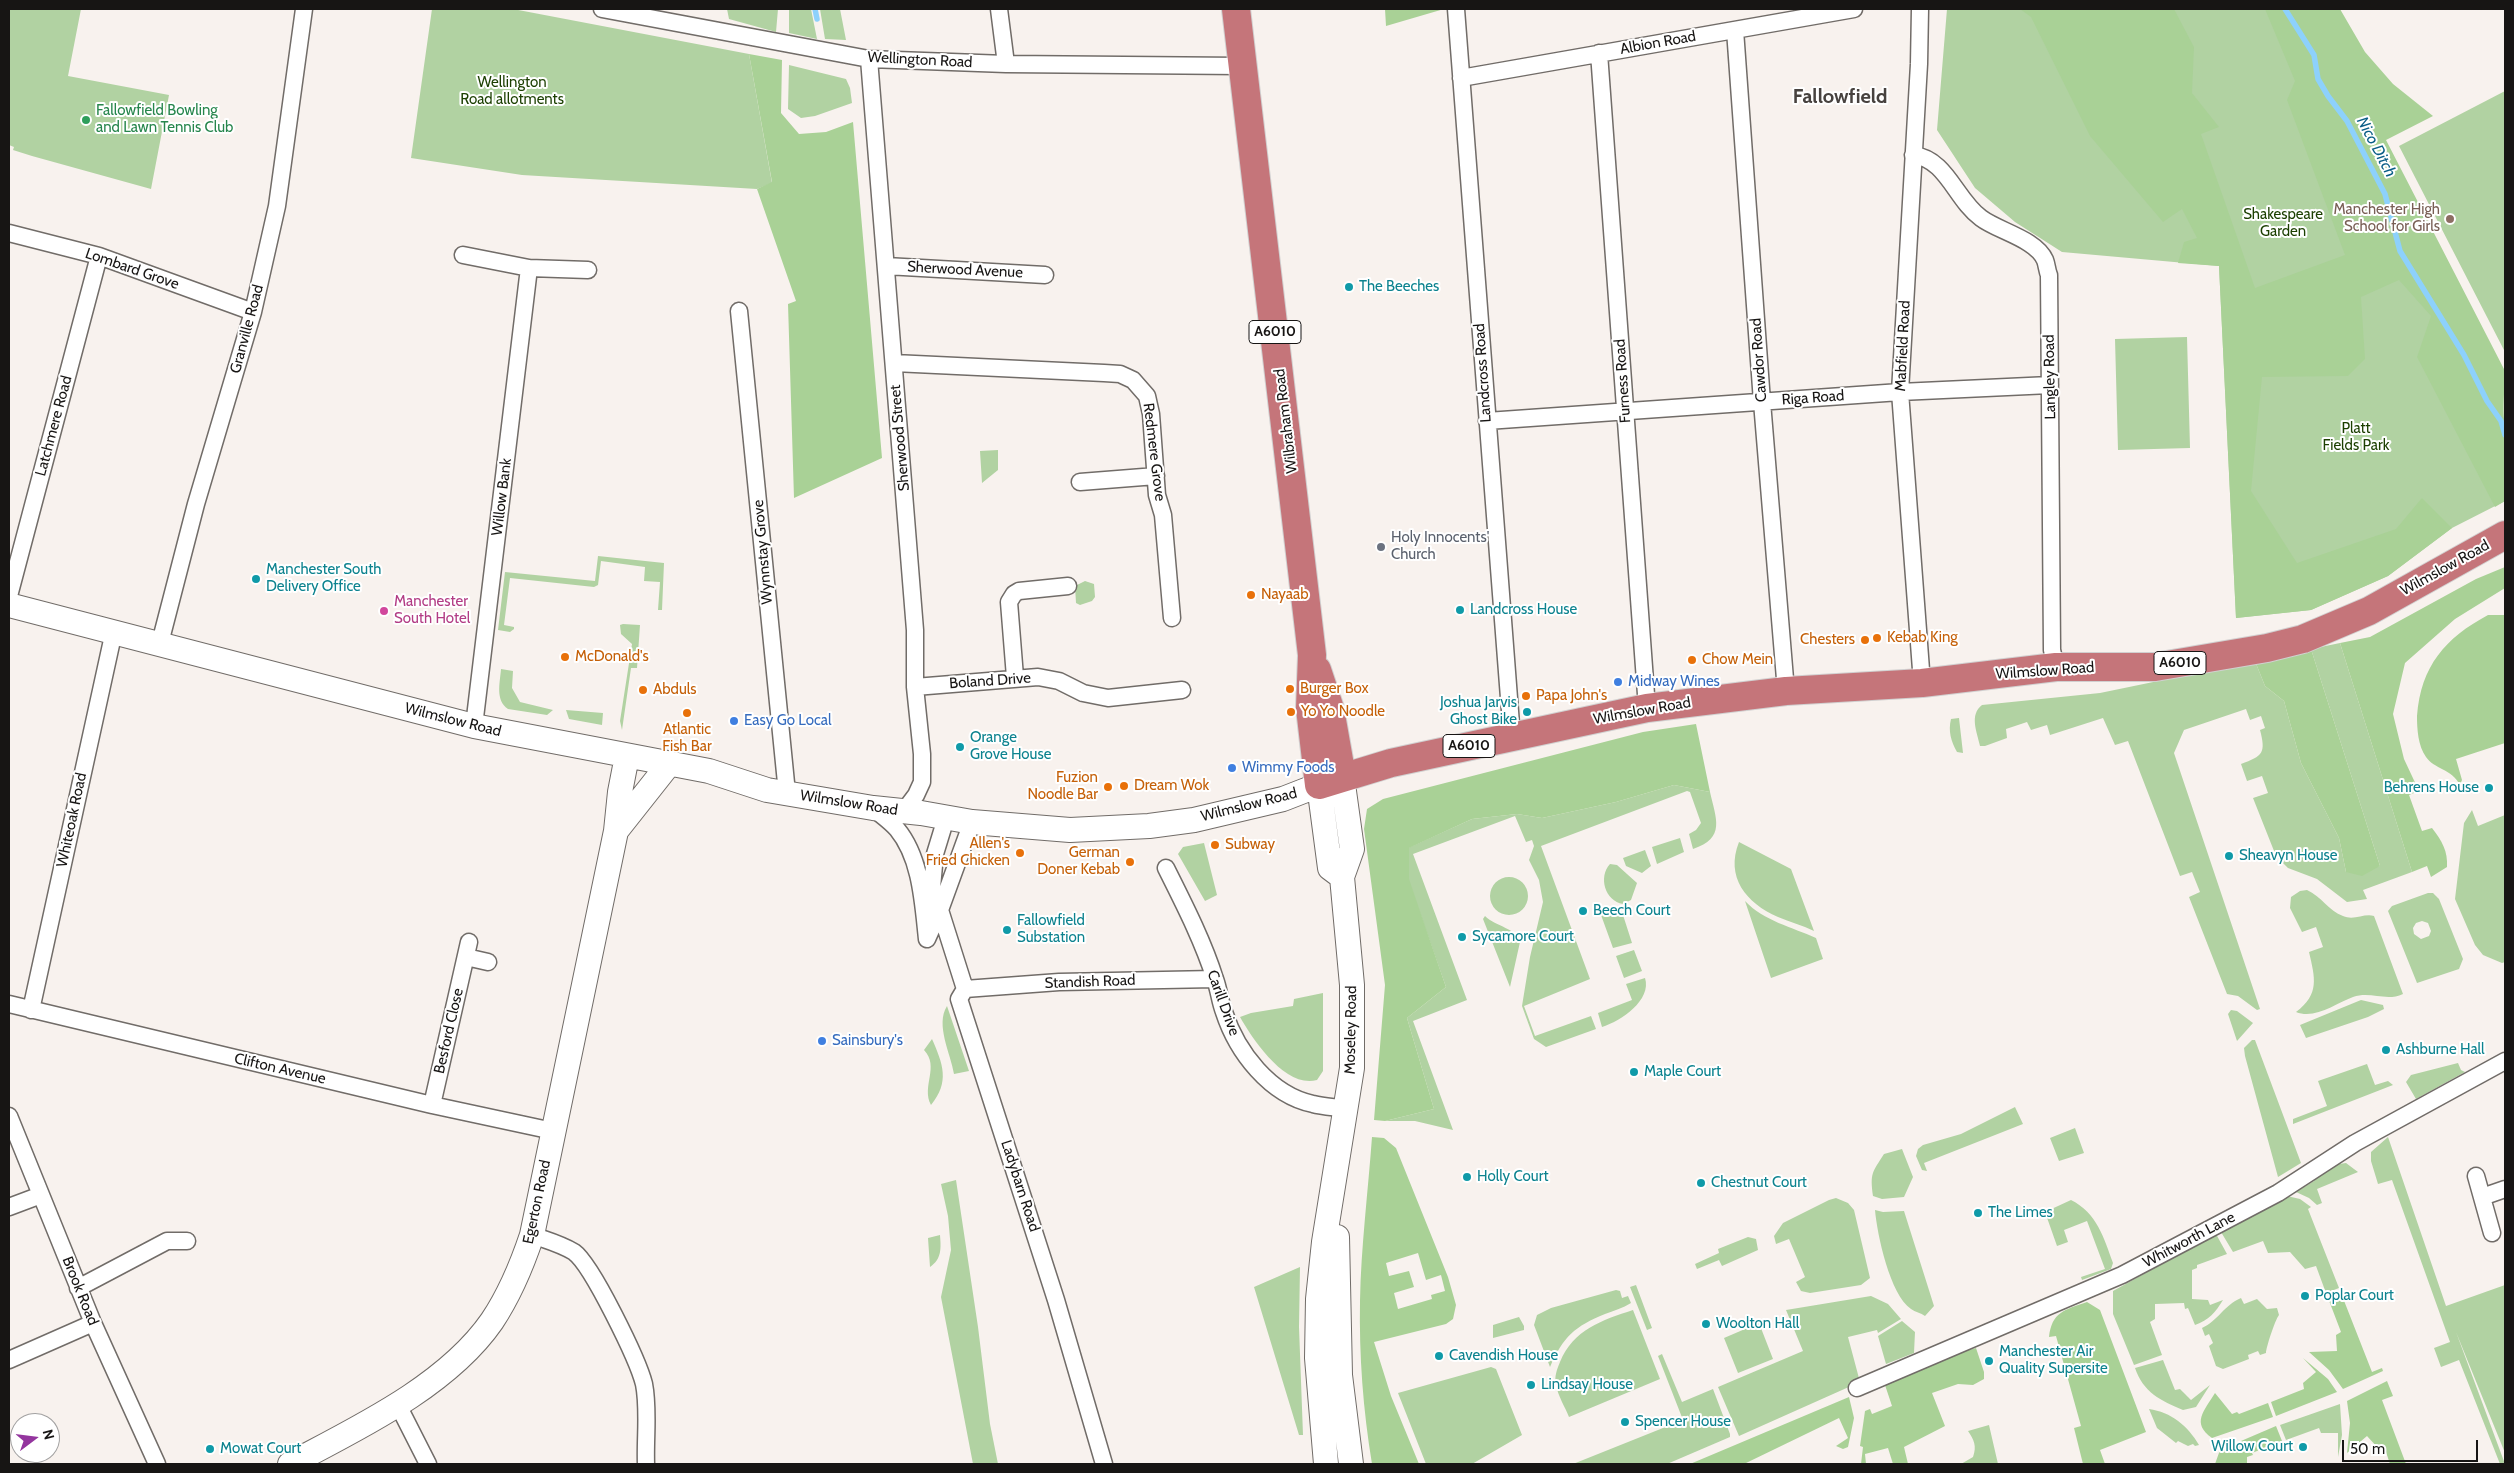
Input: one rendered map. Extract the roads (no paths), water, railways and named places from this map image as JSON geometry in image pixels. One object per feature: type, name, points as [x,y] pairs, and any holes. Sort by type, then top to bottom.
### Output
[{"type":"highway","name":"Wilbraham Road","points":[[1236,9],[1312,655],[1330,709],[1330,781]]},
{"type":"highway","name":"Wilmslow Road","points":[[1330,781],[1391,763],[1647,708],[1786,690],[1922,683],[2056,667],[2155,667],[2267,648],[2303,640],[2369,611],[2505,535]]},
{"type":"main road","name":"Wilmslow Road","points":[[9,605],[474,726],[709,771],[767,790],[972,822],[1070,830],[1149,826],[1194,820],[1283,799],[1330,781]]},
{"type":"main road","name":"Egerton Road","points":[[290,1464],[397,1403],[458,1359],[481,1335],[513,1284],[532,1235],[616,832],[620,792],[627,756]]},
{"type":"main road","name":"Egerton Road","points":[[616,832],[669,764]]},
{"type":"main road","name":"Moseley Road","points":[[1326,1464],[1319,1404],[1317,1316],[1324,1242],[1347,1109],[1352,1068],[1352,985],[1342,877],[1330,868],[1330,781]]},
{"type":"main road","name":"Moseley Road","points":[[1335,1183],[1340,1375],[1351,1464]]},
{"type":"street","name":"Granville Road","points":[[160,643],[196,504],[253,312],[277,206],[304,9]]},
{"type":"street","name":"Wellington Road","points":[[602,9],[759,40],[869,59],[1006,64],[1242,66]]},
{"type":"street","points":[[999,9],[1006,64]]},
{"type":"street","name":"Landcross Road","points":[[1456,9],[1512,737]]},
{"type":"street","name":"Albion Road","points":[[1461,78],[1854,9]]},
{"type":"street","name":"Mabfield Road","points":[[1920,9],[1919,64],[1900,392],[1922,683]]},
{"type":"street","name":"Cawdor Road","points":[[1736,30],[1762,402],[1786,690]]},
{"type":"street","name":"Furness Road","points":[[1599,54],[1647,708]]},
{"type":"street","name":"Sherwood Street","points":[[869,59],[915,630],[915,687],[922,754],[922,782],[916,795],[904,811]]},
{"type":"street","name":"Langley Road","points":[[1913,155],[1926,156],[1936,163],[1957,192],[1981,218],[2032,247],[2045,259],[2048,275],[2050,385],[2052,650],[2056,667]]},
{"type":"street","name":"Lombard Grove","points":[[9,233],[99,256],[253,312]]},
{"type":"street","points":[[463,255],[530,268],[588,270]]},
{"type":"street","name":"Latchmere Road","points":[[9,596],[99,256]]},
{"type":"street","name":"Sherwood Avenue","points":[[886,266],[1045,275]]},
{"type":"street","name":"Willow Bank","points":[[474,726],[530,268]]},
{"type":"street","name":"Wynnstay Grove","points":[[740,312],[787,793]]},
{"type":"street","name":"Redmere Grove","points":[[894,363],[1104,372],[1133,380],[1147,396],[1151,414],[1157,495],[1163,515],[1172,618]]},
{"type":"street","name":"Riga Road","points":[[1487,422],[1900,392],[2050,385]]},
{"type":"street","points":[[1080,482],[1156,476]]},
{"type":"street","points":[[1015,677],[1009,602],[1014,594],[1019,591],[1068,586]]},
{"type":"street","name":"Whiteoak Road","points":[[31,1010],[114,631]]},
{"type":"street","name":"Boland Drive","points":[[915,687],[1015,677],[1038,677],[1060,681],[1083,693],[1108,698],[1182,690]]},
{"type":"street","points":[[873,808],[897,829],[913,855],[924,908],[927,939]]},
{"type":"street","points":[[927,939],[935,854],[946,818]]},
{"type":"street","points":[[927,939],[940,910],[972,822]]},
{"type":"street","name":"Carill Drive","points":[[1166,868],[1193,922],[1215,979],[1224,1013],[1238,1042],[1252,1064],[1265,1078],[1281,1090],[1311,1104],[1347,1109]]},
{"type":"street","name":"Ladybarn Road","points":[[940,910],[966,989],[958,999],[1056,1300],[1104,1464]]},
{"type":"street","name":"Besford Close","points":[[432,1106],[468,950],[488,962]]},
{"type":"street","name":"Standish Road","points":[[966,989],[1058,982],[1215,979]]},
{"type":"street","name":"Clifton Avenue","points":[[9,1004],[432,1106],[553,1131]]},
{"type":"street","name":"Whitworth Lane","points":[[1857,1388],[2122,1275],[2278,1193],[2355,1144],[2504,1066]]},
{"type":"street","name":"Brook Road","points":[[9,1116],[78,1288],[157,1464]]},
{"type":"street","points":[[2476,1176],[2492,1233]]},
{"type":"street","points":[[2482,1197],[2505,1189]]},
{"type":"street","points":[[9,1207],[41,1195]]},
{"type":"street","points":[[532,1235],[557,1243],[576,1253],[625,1334],[637,1361],[644,1385],[646,1464]]},
{"type":"street","points":[[78,1288],[167,1241],[187,1241]]},
{"type":"street","points":[[9,1360],[93,1323]]},
{"type":"street","points":[[397,1403],[428,1464]]},
{"type":"waterway","points":[[815,9],[817,19]]},
{"type":"waterway","name":"Nico Ditch","points":[[2285,9],[2314,55],[2318,79],[2347,121],[2385,194],[2400,251],[2464,355],[2487,401],[2501,421],[2505,435]]},
{"type":"place","name":"Fallowfield Bowling and Lawn Tennis Club","points":[[86,120]]},
{"type":"place","name":"Manchester High School for Girls","points":[[2450,219]]},
{"type":"place","name":"The Beeches","points":[[1349,287]]},
{"type":"place","name":"Holy Innocents' Church","points":[[1381,547]]},
{"type":"place","name":"Manchester South Delivery Office","points":[[256,579]]},
{"type":"place","name":"Nayaab","points":[[1251,595]]},
{"type":"place","name":"Landcross House","points":[[1460,610]]},
{"type":"place","name":"Manchester South Hotel","points":[[384,611]]},
{"type":"place","name":"Kebab King","points":[[1877,638]]},
{"type":"place","name":"Chesters","points":[[1865,640]]},
{"type":"place","name":"McDonald's","points":[[565,657]]},
{"type":"place","name":"Chow Mein","points":[[1692,660]]},
{"type":"place","name":"Midway Wines","points":[[1618,682]]},
{"type":"place","name":"Burger Box","points":[[1290,689]]},
{"type":"place","name":"Abduls","points":[[643,690]]},
{"type":"place","name":"Papa John's","points":[[1526,696]]},
{"type":"place","name":"Yo Yo Noodle","points":[[1291,712]]},
{"type":"place","name":"Joshua Jarvis Ghost Bike","points":[[1527,712]]},
{"type":"place","name":"Atlantic Fish Bar","points":[[687,713]]},
{"type":"place","name":"Easy Go Local","points":[[734,721]]},
{"type":"place","name":"Orange Grove House","points":[[960,747]]},
{"type":"place","name":"Wimmy Foods","points":[[1232,768]]},
{"type":"place","name":"Dream Wok","points":[[1124,786]]},
{"type":"place","name":"Fuzion Noodle Bar","points":[[1108,787]]},
{"type":"place","name":"Behrens House","points":[[2489,788]]},
{"type":"place","name":"Subway","points":[[1215,845]]},
{"type":"place","name":"Allen's Fried Chicken","points":[[1020,853]]},
{"type":"place","name":"Sheavyn House","points":[[2229,856]]},
{"type":"place","name":"German Doner Kebab","points":[[1130,862]]},
{"type":"place","name":"Beech Court","points":[[1583,911]]},
{"type":"place","name":"Fallowfield Substation","points":[[1007,930]]},
{"type":"place","name":"Sycamore Court","points":[[1462,937]]},
{"type":"place","name":"Sainsbury's","points":[[822,1041]]},
{"type":"place","name":"Ashburne Hall","points":[[2386,1050]]},
{"type":"place","name":"Maple Court","points":[[1634,1072]]},
{"type":"place","name":"Holly Court","points":[[1467,1177]]},
{"type":"place","name":"Chestnut Court","points":[[1701,1183]]},
{"type":"place","name":"The Limes","points":[[1978,1213]]},
{"type":"place","name":"Poplar Court","points":[[2305,1296]]},
{"type":"place","name":"Woolton Hall","points":[[1706,1324]]},
{"type":"place","name":"Cavendish House","points":[[1439,1356]]},
{"type":"place","name":"Manchester Air Quality Supersite","points":[[1989,1361]]},
{"type":"place","name":"Lindsay House","points":[[1531,1385]]},
{"type":"place","name":"Spencer House","points":[[1625,1422]]},
{"type":"place","name":"Willow Court","points":[[2303,1447]]},
{"type":"place","name":"Mowat Court","points":[[210,1449]]},
{"type":"district","name":"Fallowfield","points":[[1840,97]]},
{"type":"park label","name":"Wellington Road allotments","points":[[512,92]]},
{"type":"park label","name":"Shakespeare Garden","points":[[2283,224]]},
{"type":"park label","name":"Platt Fields Park","points":[[2356,438]]}]
